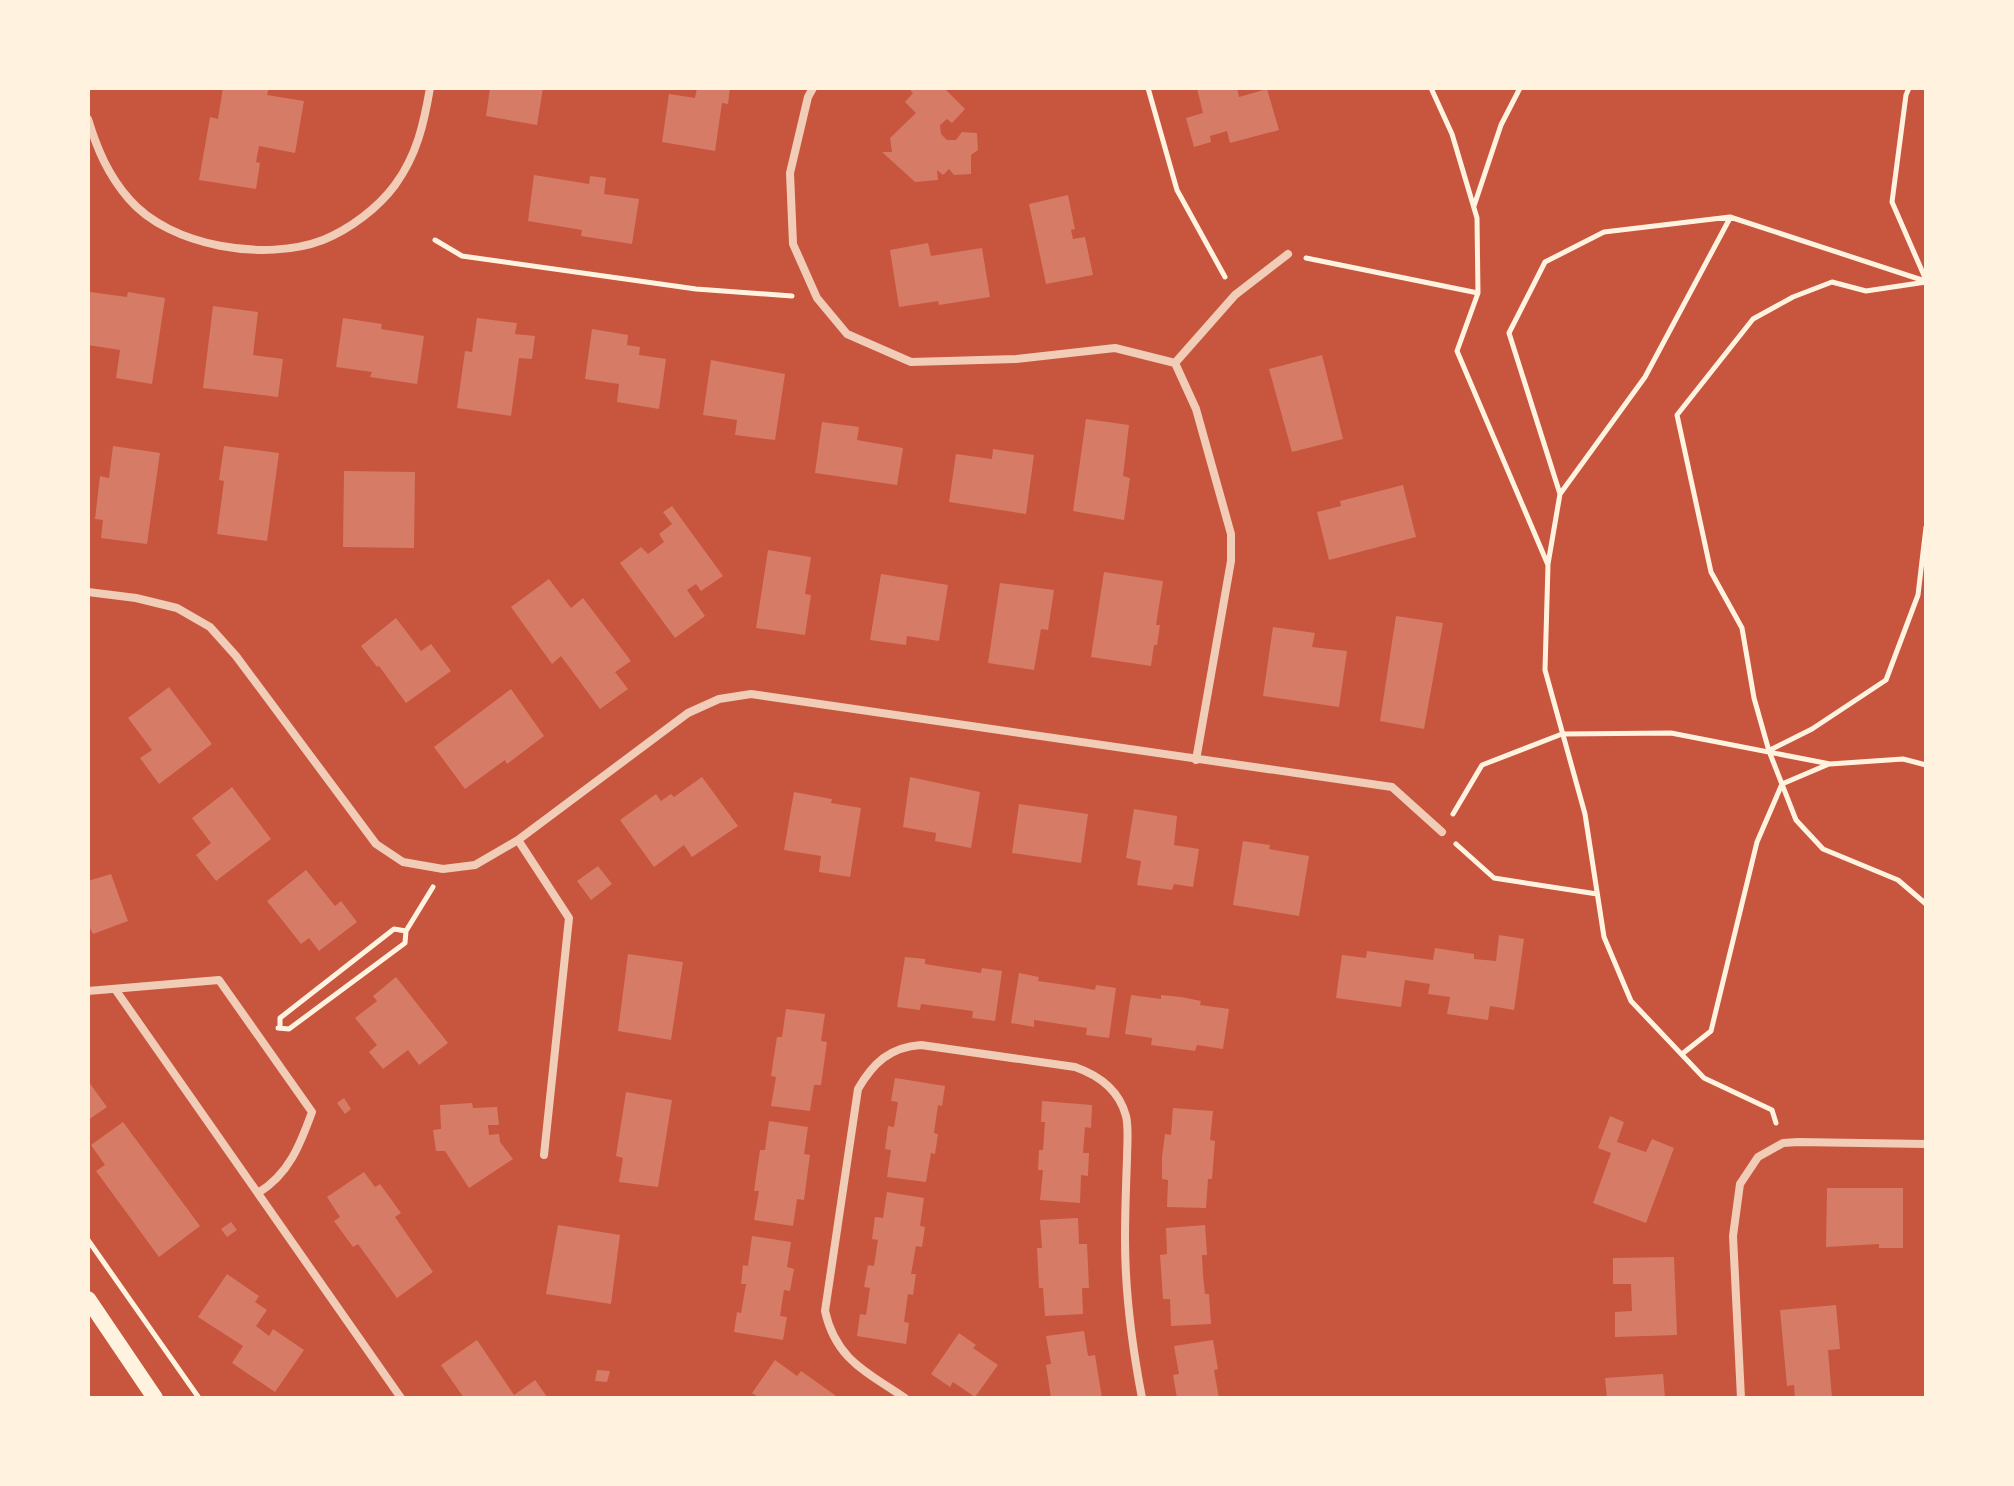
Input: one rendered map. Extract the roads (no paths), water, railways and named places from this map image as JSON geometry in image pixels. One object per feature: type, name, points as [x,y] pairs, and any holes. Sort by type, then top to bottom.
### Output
[{"type":"main road","points":[[88,1299],[155,1398]]},
{"type":"street","points":[[88,119],[99,156],[130,201],[169,231],[212,245],[251,249],[286,247],[322,240],[361,218],[395,185],[422,135],[430,88]]},
{"type":"street","points":[[813,88],[808,97],[790,173],[793,244],[817,298],[847,334],[911,362],[1016,359],[1115,348],[1175,363]]},
{"type":"street","points":[[1175,363],[1235,295],[1288,254]]},
{"type":"street","points":[[1175,363],[1196,409],[1231,534],[1231,561],[1196,760]]},
{"type":"street","points":[[88,592],[136,598],[177,608],[210,627],[236,656],[376,844],[403,862],[443,869],[475,865],[518,840],[688,713],[719,699],[751,694],[1392,787],[1442,832]]},
{"type":"street","points":[[518,840],[569,918],[544,1155]]},
{"type":"street","points":[[88,991],[219,980],[312,1112],[296,1155],[274,1183],[258,1193]]},
{"type":"street","points":[[115,989],[401,1398]]},
{"type":"street","points":[[905,1398],[842,1352],[830,1333],[825,1311],[858,1089],[870,1068],[884,1056],[905,1046],[921,1045],[1075,1067],[1092,1073],[1109,1086],[1118,1099],[1126,1115],[1128,1134],[1125,1242],[1128,1301],[1142,1398]]},
{"type":"street","points":[[1741,1398],[1733,1236],[1740,1184],[1758,1157],[1783,1143],[1926,1144]]}]
